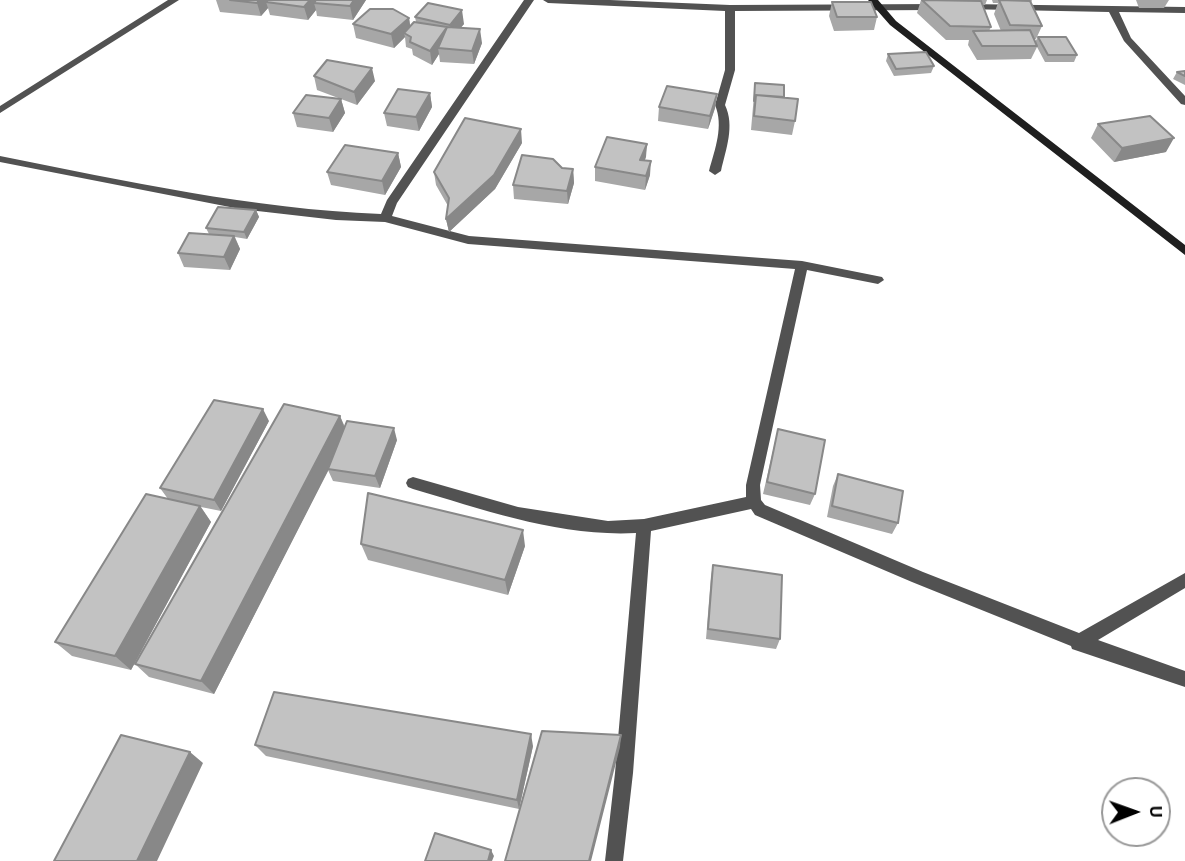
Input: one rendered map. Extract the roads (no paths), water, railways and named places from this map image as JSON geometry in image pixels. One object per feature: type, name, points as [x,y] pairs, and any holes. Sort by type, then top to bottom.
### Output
[{"type":"main road","points":[[874,3],[893,23],[1185,251]]},
{"type":"street","points":[[0,110],[174,0]]},
{"type":"street","points":[[385,218],[391,203],[530,0]]},
{"type":"street","points":[[548,0],[730,8],[874,3],[944,7]]},
{"type":"street","points":[[957,7],[1065,4],[1114,9],[1185,10]]},
{"type":"street","points":[[715,171],[725,122],[724,111],[720,105],[730,70],[730,8]]},
{"type":"street","points":[[1114,9],[1127,39],[1185,102]]},
{"type":"street","points":[[0,159],[236,204],[336,218],[385,218],[422,229],[449,232],[468,240],[802,265],[878,280]]},
{"type":"street","points":[[802,265],[752,485],[754,502],[760,510],[952,594],[1078,643],[1185,679]]},
{"type":"street","points":[[413,483],[518,513],[608,528],[644,526],[754,502]]},
{"type":"street","points":[[614,861],[624,773],[644,526]]},
{"type":"street","points":[[1078,643],[1185,580]]}]
